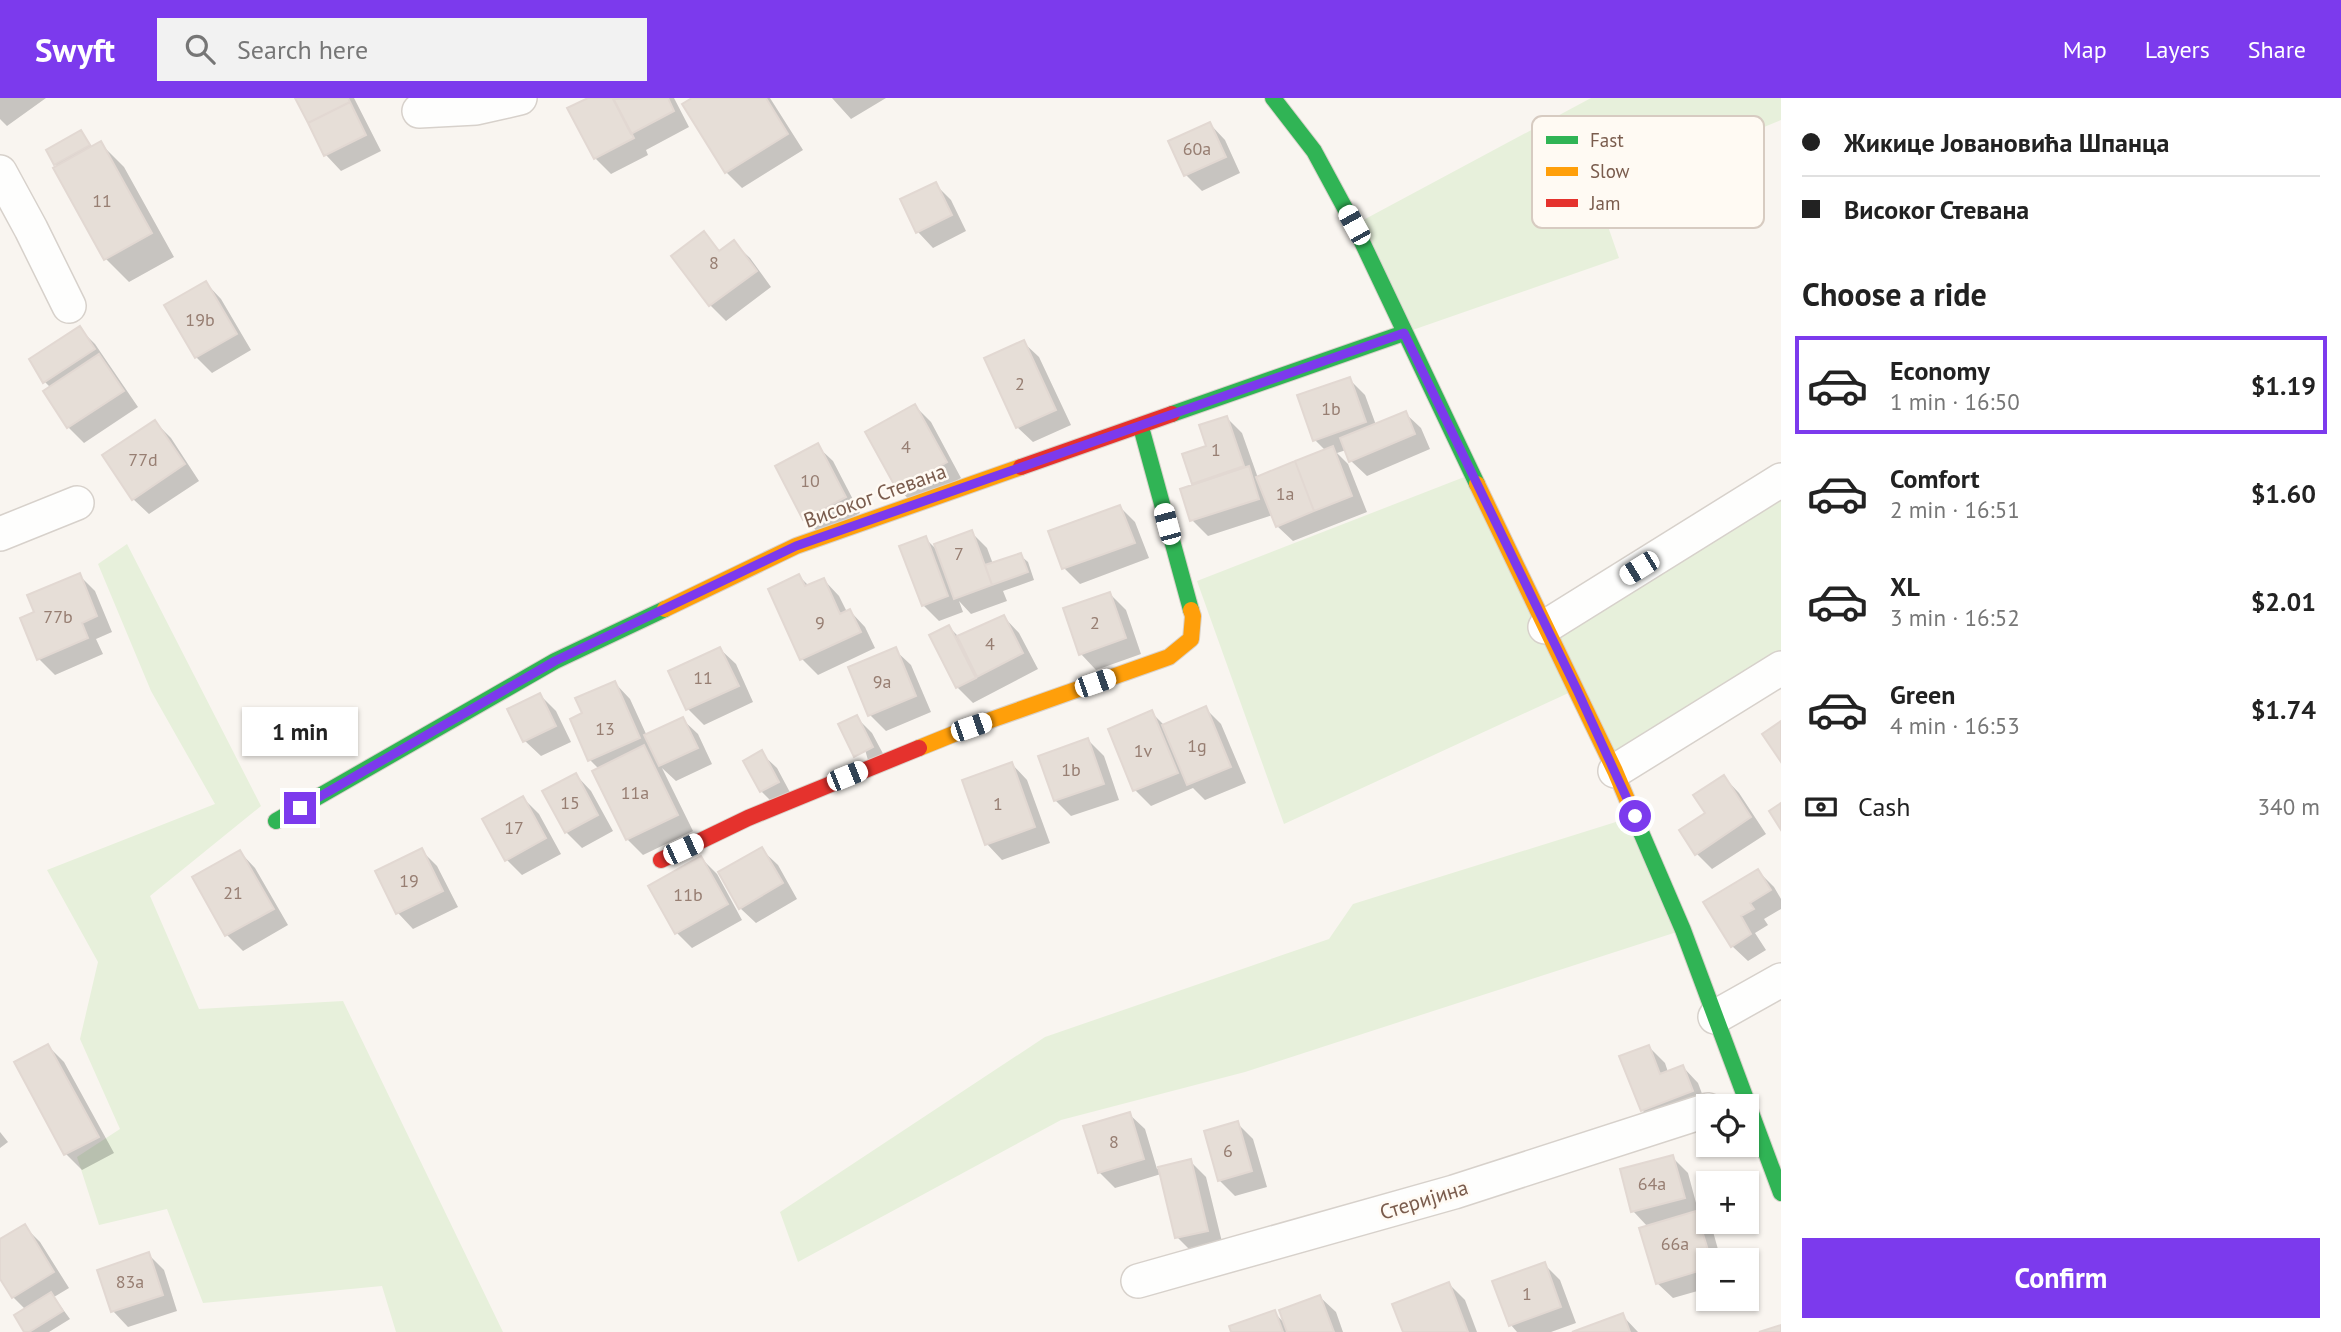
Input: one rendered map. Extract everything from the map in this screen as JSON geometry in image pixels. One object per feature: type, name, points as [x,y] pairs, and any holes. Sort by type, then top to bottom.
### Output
[{"type":"street","points":[[419,111],[476,108],[520,98]]},
{"type":"street","points":[[1273,98],[1314,151],[1354,225],[1615,771],[1683,930],[1715,1017],[1731,1094]]},
{"type":"street","points":[[0,172],[32,229],[69,306]]},
{"type":"street","name":"Високог Стевана","points":[[276,821],[555,661],[796,546],[1404,333]]},
{"type":"street","points":[[661,860],[748,818],[959,731],[1169,657],[1191,639],[1194,616],[1179,572],[1142,427]]},
{"type":"street","points":[[1545,627],[1781,480]]},
{"type":"street","points":[[0,534],[77,503]]},
{"type":"street","points":[[1615,771],[1781,668]]},
{"type":"street","points":[[1715,1017],[1781,981]]},
{"type":"street","name":"Стеријина","points":[[1138,1281],[1454,1192],[1696,1114]]},
{"type":"street","points":[[1770,1131],[1781,1193]]},
{"type":"green space","points":[[1591,98],[1781,98],[1781,120],[1764,127],[1764,116],[1557,116]]},
{"type":"green space","points":[[1532,130],[1532,228],[1609,228],[1619,258],[1404,333],[1354,225]]},
{"type":"green space","points":[[1472,474],[1545,627],[1781,480],[1781,668],[1615,771],[1575,690],[1284,824],[1197,581]]},
{"type":"green space","points":[[127,544],[261,806],[150,896],[199,1009],[343,1001],[503,1332],[396,1332],[382,1286],[203,1303],[167,1209],[99,1225],[77,1157],[120,1129],[80,1039],[98,962],[47,870],[215,804],[151,691],[98,564]]},
{"type":"green space","points":[[1635,816],[1683,930],[1245,1072],[1061,1120],[798,1262],[780,1212],[1045,1037],[1329,939],[1353,904]]},
{"type":"building","points":[[295,98],[348,98],[350,102],[308,123]]},
{"type":"building","points":[[588,98],[613,98],[634,138],[594,159],[567,108]]},
{"type":"building","points":[[668,98],[674,111],[631,134],[613,99]]},
{"type":"building","points":[[692,98],[766,98],[788,134],[725,173],[682,104]]},
{"type":"building","points":[[350,102],[366,135],[324,156],[308,123]]},
{"type":"building","points":[[1210,122],[1226,157],[1184,176],[1168,141]]},
{"type":"building","points":[[81,130],[90,145],[54,165],[46,150]]},
{"type":"building","points":[[101,141],[152,233],[104,260],[53,168]]},
{"type":"building","points":[[936,182],[952,215],[916,233],[900,199]]},
{"type":"building","points":[[704,231],[719,251],[734,240],[757,271],[709,306],[671,256]]},
{"type":"building","points":[[206,281],[237,334],[195,358],[164,305]]},
{"type":"building","points":[[80,326],[95,349],[43,383],[29,359]]},
{"type":"building","points":[[1024,340],[1056,410],[1016,428],[984,358]]},
{"type":"building","points":[[99,354],[124,391],[67,428],[43,391]]},
{"type":"building","points":[[1350,377],[1366,422],[1313,441],[1297,395]]},
{"type":"building","points":[[915,404],[947,462],[897,490],[865,432]]},
{"type":"building","points":[[1406,411],[1415,434],[1349,462],[1340,438]]},
{"type":"building","points":[[1227,416],[1244,466],[1192,484],[1182,454],[1206,446],[1199,425]]},
{"type":"building","points":[[155,420],[185,464],[132,500],[102,455]]},
{"type":"building","points":[[818,443],[846,497],[803,520],[775,466]]},
{"type":"building","points":[[1333,446],[1352,496],[1314,511],[1295,461]]},
{"type":"building","points":[[1295,461],[1314,511],[1276,527],[1256,477]]},
{"type":"building","points":[[1249,466],[1259,499],[1190,521],[1180,489]]},
{"type":"building","points":[[1120,505],[1135,543],[1062,569],[1048,531]]},
{"type":"building","points":[[972,530],[992,585],[954,599],[934,544]]},
{"type":"building","points":[[926,536],[948,596],[922,606],[899,546]]},
{"type":"building","points":[[1021,553],[1028,572],[992,585],[985,565]]},
{"type":"building","points":[[80,573],[97,616],[82,623],[88,638],[37,660],[20,618],[34,612],[27,595]]},
{"type":"building","points":[[799,574],[805,586],[824,578],[840,614],[850,609],[861,632],[800,660],[768,589]]},
{"type":"building","points":[[1110,592],[1126,638],[1079,655],[1063,608]]},
{"type":"building","points":[[1004,615],[1023,653],[977,677],[957,636]]},
{"type":"building","points":[[949,625],[976,678],[956,688],[929,635]]},
{"type":"building","points":[[720,647],[739,686],[686,710],[668,671]]},
{"type":"building","points":[[896,647],[916,696],[868,716],[848,667]]},
{"type":"building","points":[[615,681],[640,738],[588,761],[570,719],[582,713],[575,698]]},
{"type":"building","points":[[540,693],[556,726],[523,742],[507,709]]},
{"type":"building","points":[[1206,706],[1231,767],[1187,785],[1162,725]]},
{"type":"building","points":[[1152,710],[1178,773],[1133,791],[1108,729]]},
{"type":"building","points":[[857,715],[873,747],[854,757],[838,724]]},
{"type":"building","points":[[683,717],[698,748],[659,766],[644,735]]},
{"type":"building","points":[[1781,721],[1781,762],[1762,734]]},
{"type":"building","points":[[1088,738],[1104,784],[1054,801],[1038,756]]},
{"type":"building","points":[[644,745],[678,815],[626,840],[592,771]]},
{"type":"building","points":[[762,750],[779,782],[760,792],[743,761]]},
{"type":"building","points":[[1012,762],[1035,827],[985,845],[962,780]]},
{"type":"building","points":[[576,773],[598,815],[565,833],[542,791]]},
{"type":"building","points":[[1724,775],[1751,817],[1695,855],[1679,830],[1705,813],[1693,795]]},
{"type":"building","points":[[523,796],[546,838],[505,861],[482,819]]},
{"type":"building","points":[[1781,803],[1781,830],[1769,811]]},
{"type":"building","points":[[762,847],[783,883],[739,909],[718,872]]},
{"type":"building","points":[[422,848],[443,891],[396,914],[375,871]]},
{"type":"building","points":[[240,850],[274,909],[225,936],[192,877]]},
{"type":"building","points":[[701,856],[728,904],[675,934],[648,886]]},
{"type":"building","points":[[1758,869],[1771,890],[1750,903],[1754,909],[1741,916],[1751,934],[1731,947],[1703,902]]},
{"type":"building","points":[[48,1044],[99,1137],[64,1155],[14,1062]]},
{"type":"building","points":[[1649,1045],[1660,1074],[1683,1065],[1693,1091],[1641,1111],[1619,1056]]},
{"type":"building","points":[[1130,1112],[1144,1159],[1098,1173],[1083,1126]]},
{"type":"building","points":[[1238,1121],[1252,1171],[1218,1181],[1204,1131]]},
{"type":"building","points":[[1673,1155],[1685,1198],[1631,1212],[1620,1169]]},
{"type":"building","points":[[1191,1159],[1208,1231],[1175,1238],[1158,1167]]},
{"type":"building","points":[[1696,1211],[1696,1234],[1703,1234],[1707,1248],[1696,1248],[1696,1272],[1656,1284],[1639,1228]]},
{"type":"building","points":[[25,1224],[54,1272],[12,1298],[0,1279],[0,1239]]},
{"type":"building","points":[[149,1252],[163,1295],[111,1312],[97,1270]]},
{"type":"building","points":[[1545,1262],[1561,1307],[1509,1326],[1492,1281]]},
{"type":"building","points":[[1449,1282],[1468,1332],[1403,1332],[1392,1304]]},
{"type":"building","points":[[51,1292],[63,1311],[29,1332],[24,1332],[14,1315]]},
{"type":"building","points":[[1320,1295],[1334,1332],[1287,1332],[1279,1310]]},
{"type":"building","points":[[1275,1310],[1283,1332],[1231,1332],[1229,1326]]},
{"type":"building","points":[[1623,1313],[1630,1332],[1572,1332]]},
{"type":"building","points":[[1781,1325],[1781,1332],[1759,1332]]},
{"type":"traffic: fast","points":[[1273,98],[1314,151],[1354,225],[1477,484]]},
{"type":"traffic: fast","points":[[1172,414],[1404,333]]},
{"type":"traffic: fast","points":[[1141,427],[1191,610]]},
{"type":"traffic: fast","points":[[276,821],[555,661],[665,609]]},
{"type":"traffic: fast","points":[[1637,823],[1683,930],[1781,1193]]},
{"type":"traffic: slow","points":[[665,609],[796,546],[1021,467]]},
{"type":"traffic: slow","points":[[1477,484],[1615,771],[1637,823]]},
{"type":"traffic: slow","points":[[919,748],[1169,657],[1191,639],[1191,610]]},
{"type":"traffic: jam","points":[[1021,467],[1172,414]]},
{"type":"traffic: jam","points":[[661,860],[748,818],[919,748]]},
{"type":"route","points":[[300,808],[555,661],[796,546],[1404,333],[1635,816]]}]
